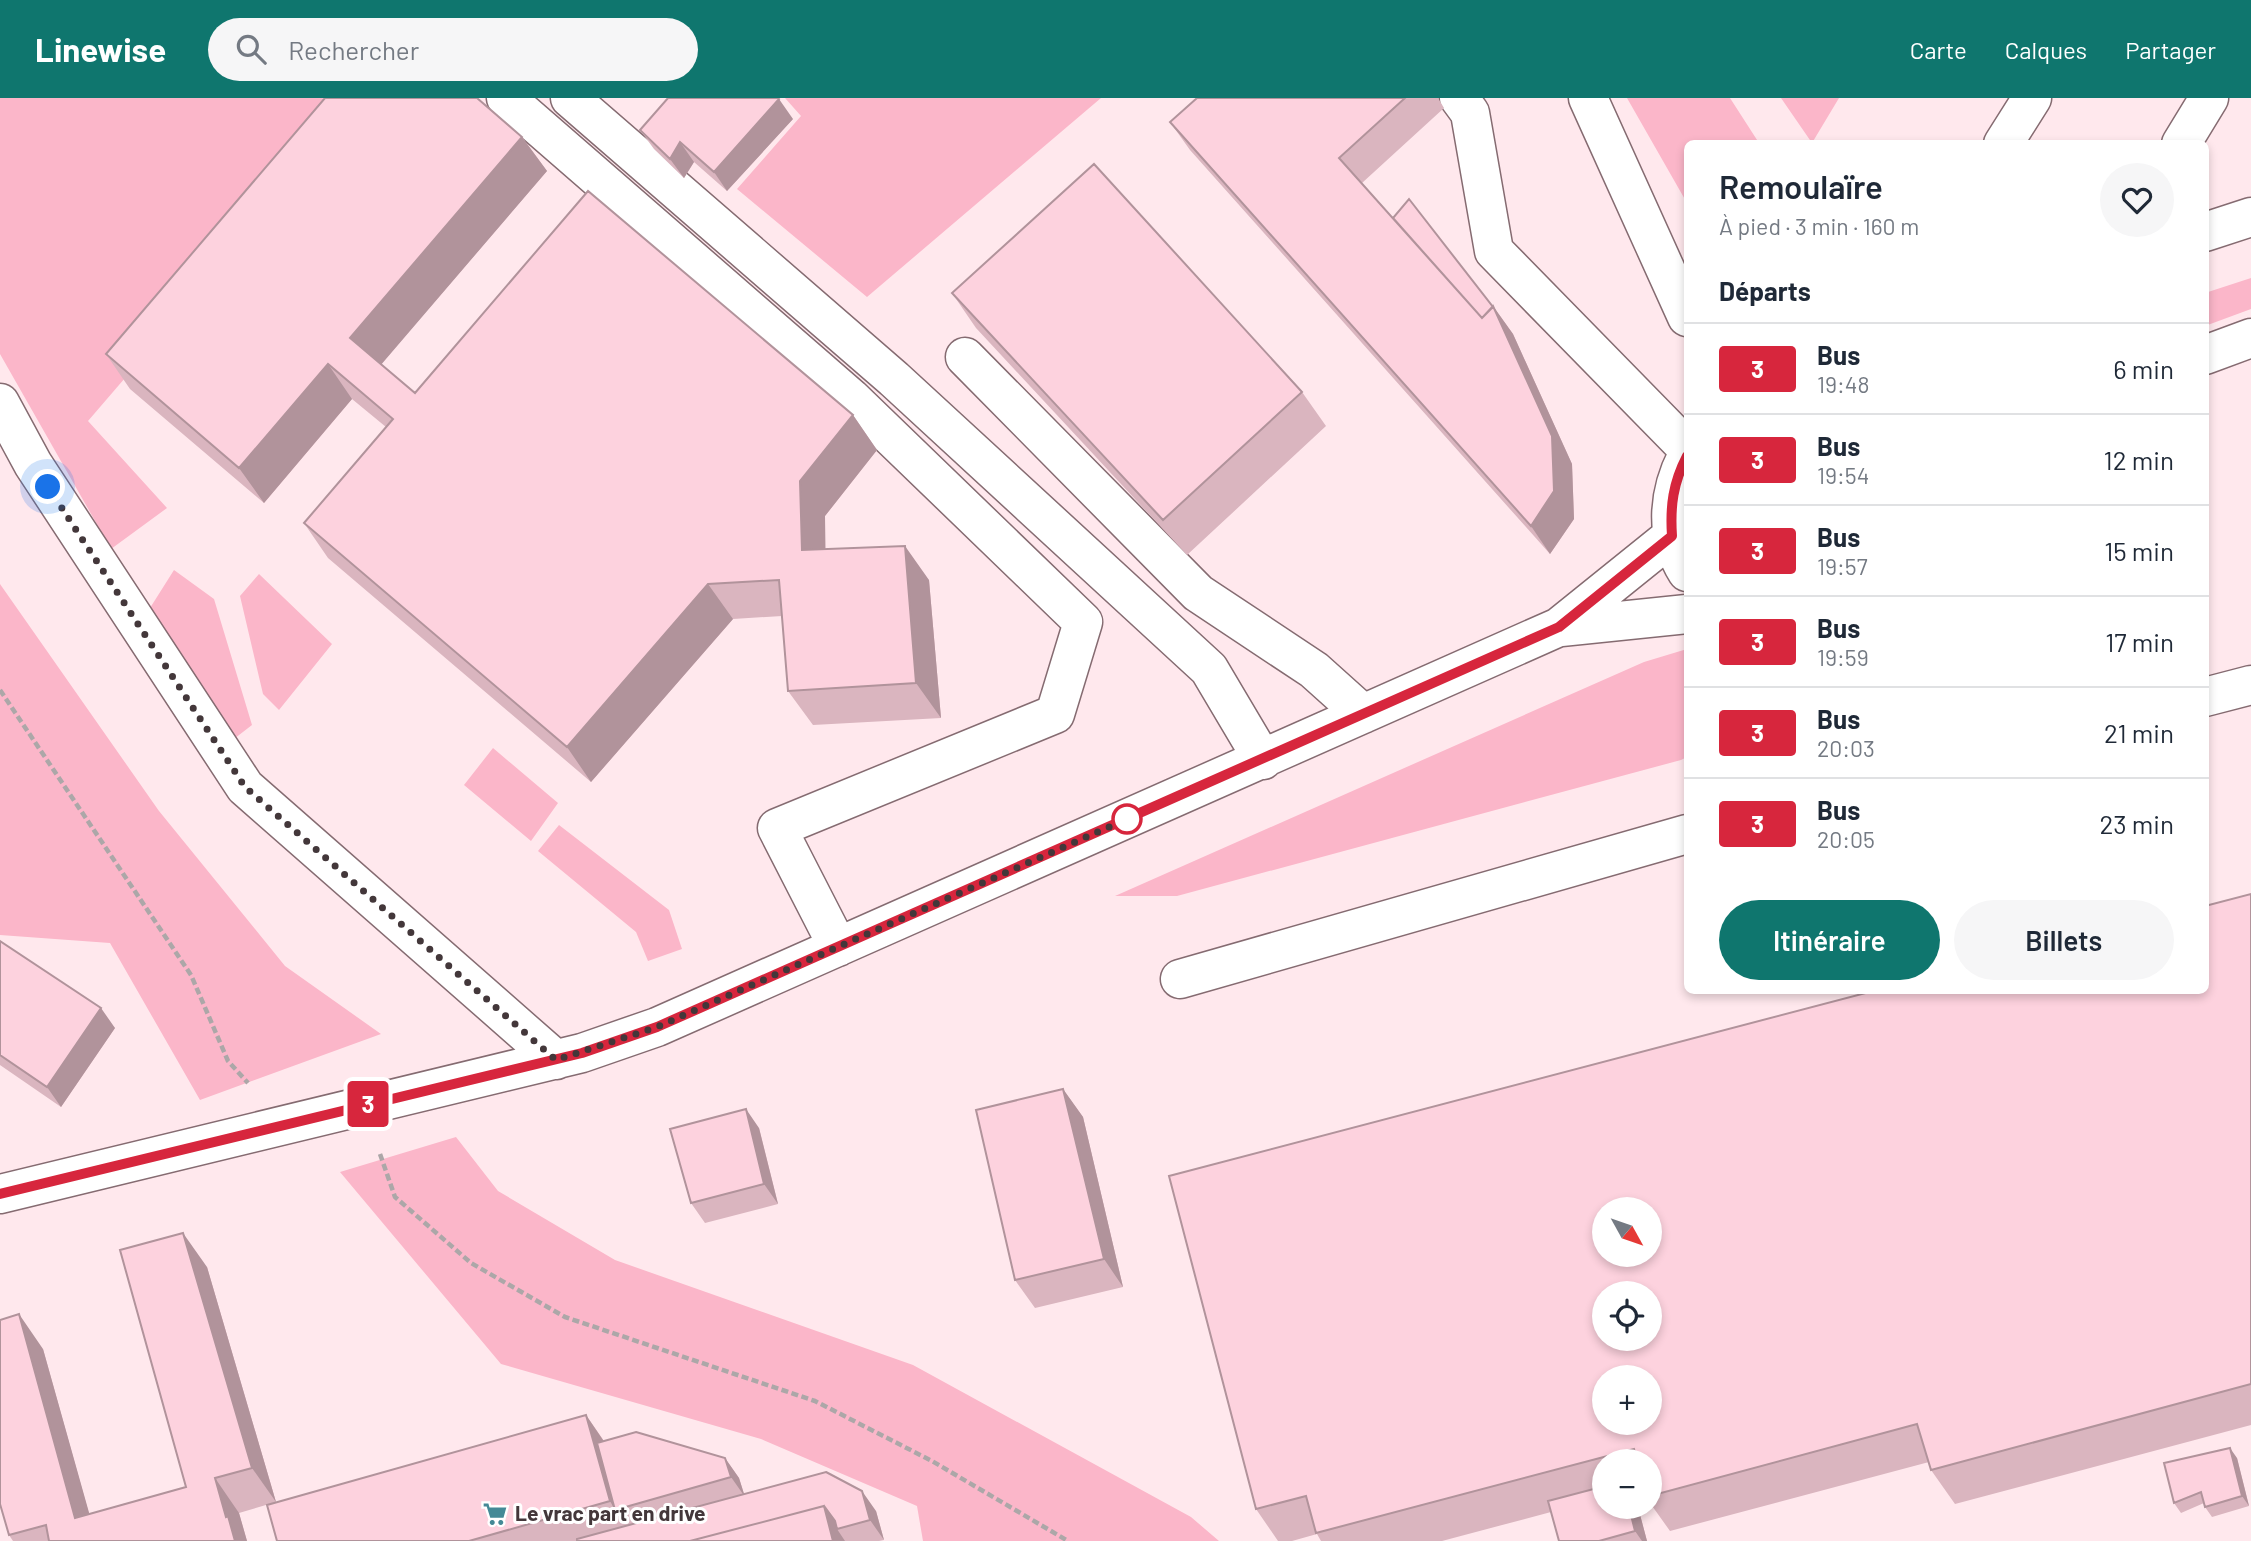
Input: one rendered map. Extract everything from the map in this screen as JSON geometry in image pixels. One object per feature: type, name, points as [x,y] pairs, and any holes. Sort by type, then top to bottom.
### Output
[{"type":"street","points":[[506,98],[851,398],[1083,622],[1055,714],[777,828],[838,947]]},
{"type":"street","points":[[570,98],[894,379],[1209,669],[1263,760]]},
{"type":"street","points":[[1458,98],[1470,113],[1494,251],[1684,445]]},
{"type":"street","points":[[1588,98],[1684,310]]},
{"type":"street","points":[[2006,140],[2032,98]]},
{"type":"street","points":[[2183,140],[2209,98]]},
{"type":"street","points":[[2209,231],[2251,217]]},
{"type":"street","points":[[2209,354],[2251,338]]},
{"type":"street","points":[[965,357],[1199,593],[1314,670],[1363,714]]},
{"type":"street","points":[[0,403],[33,464],[245,787],[556,1060]]},
{"type":"street","points":[[1684,462],[1676,477],[1670,506],[1672,536],[1684,567]]},
{"type":"street","points":[[0,1194],[556,1060],[657,1027],[1559,627],[1672,536]]},
{"type":"street","points":[[1559,627],[1684,614]]},
{"type":"street","points":[[2209,696],[2251,685]]},
{"type":"street","points":[[1180,979],[1684,835]]},
{"type":"path","points":[[0,690],[191,975],[228,1061],[252,1088]]},
{"type":"path","points":[[380,1154],[395,1197],[471,1263],[565,1317],[815,1401],[932,1461],[1068,1541]]},
{"type":"shaded area","points":[[0,98],[2251,98],[2251,1541],[0,1541]]},
{"type":"shaded area","points":[[0,98],[366,98],[88,421],[167,508],[111,549],[0,354]]},
{"type":"shaded area","points":[[785,98],[1101,98],[867,297],[737,189],[801,116]]},
{"type":"shaded area","points":[[1627,98],[1730,98],[1757,140],[1684,140],[1684,198]]},
{"type":"shaded area","points":[[1781,98],[1839,98],[1814,140],[1810,140]]},
{"type":"shaded area","points":[[2251,278],[2251,309],[2209,325],[2209,292]]},
{"type":"shaded area","points":[[174,570],[214,599],[252,725],[230,742],[150,608]]},
{"type":"shaded area","points":[[259,574],[332,644],[279,710],[263,694],[240,596]]},
{"type":"shaded area","points":[[0,584],[159,811],[285,966],[381,1034],[200,1100],[110,943],[0,935]]},
{"type":"shaded area","points":[[1684,650],[1684,758],[1681,760],[1177,896],[1115,896],[1644,662]]},
{"type":"shaded area","points":[[493,748],[558,803],[531,841],[464,785]]},
{"type":"shaded area","points":[[559,825],[669,910],[682,949],[648,961],[636,932],[538,851]]},
{"type":"shaded area","points":[[456,1137],[498,1191],[615,1260],[913,1365],[1191,1517],[1219,1541],[923,1541],[917,1506],[761,1439],[501,1364],[340,1172]]},
{"type":"building","points":[[325,98],[477,98],[522,137],[350,338],[415,393],[588,191],[853,415],[800,481],[802,550],[905,546],[916,683],[788,691],[779,580],[708,584],[567,747],[304,523],[393,419],[328,364],[239,468],[106,354]]},
{"type":"building","points":[[668,98],[779,99],[714,172],[680,142],[670,159],[640,130]]},
{"type":"building","points":[[1197,98],[1405,98],[1339,158],[1482,318],[1493,306],[1552,436],[1554,491],[1531,526],[1170,122]]},
{"type":"building","points":[[1094,164],[1302,392],[1163,520],[952,293]]},
{"type":"building","points":[[1409,199],[1493,307],[1482,318],[1393,218]]},
{"type":"building","points":[[2251,894],[2251,1384],[1931,1470],[1917,1424],[1662,1493],[1662,1449],[1592,1449],[1592,1460],[1316,1533],[1306,1496],[1256,1509],[1169,1176],[1862,994],[2209,994],[2209,905]]},
{"type":"building","points":[[0,941],[101,1008],[47,1087],[0,1055]]},
{"type":"building","points":[[1063,1089],[1104,1259],[1015,1280],[976,1110]]},
{"type":"building","points":[[746,1109],[764,1184],[691,1203],[670,1129]]},
{"type":"building","points":[[183,1233],[252,1468],[215,1478],[235,1541],[49,1541],[46,1525],[9,1535],[0,1504],[0,1320],[19,1314],[75,1518],[186,1487],[120,1250]]},
{"type":"building","points":[[586,1415],[610,1501],[469,1541],[277,1541],[267,1505]]},
{"type":"building","points":[[636,1432],[725,1458],[731,1477],[615,1510],[597,1443]]},
{"type":"building","points":[[2230,1448],[2242,1496],[2205,1507],[2201,1492],[2174,1503],[2164,1463]]},
{"type":"building","points":[[826,1472],[862,1491],[870,1520],[837,1529],[835,1521],[824,1506],[690,1541],[577,1541],[577,1539]]},
{"type":"building","points":[[1592,1489],[1592,1519],[1632,1519],[1635,1531],[1599,1541],[1559,1541],[1548,1501]]},
{"type":"building","points":[[824,1506],[833,1541],[690,1541]]},
{"type":"bus line","name":"3","points":[[0,1194],[582,1053],[657,1027],[1559,627],[1609,590],[1672,536],[1670,506],[1676,477],[1684,462]]},
{"type":"place","name":"Le vrac part en drive","points":[[495,1514]]},
{"type":"route","points":[[48,487],[245,787],[556,1060],[657,1027],[1127,819]]}]
